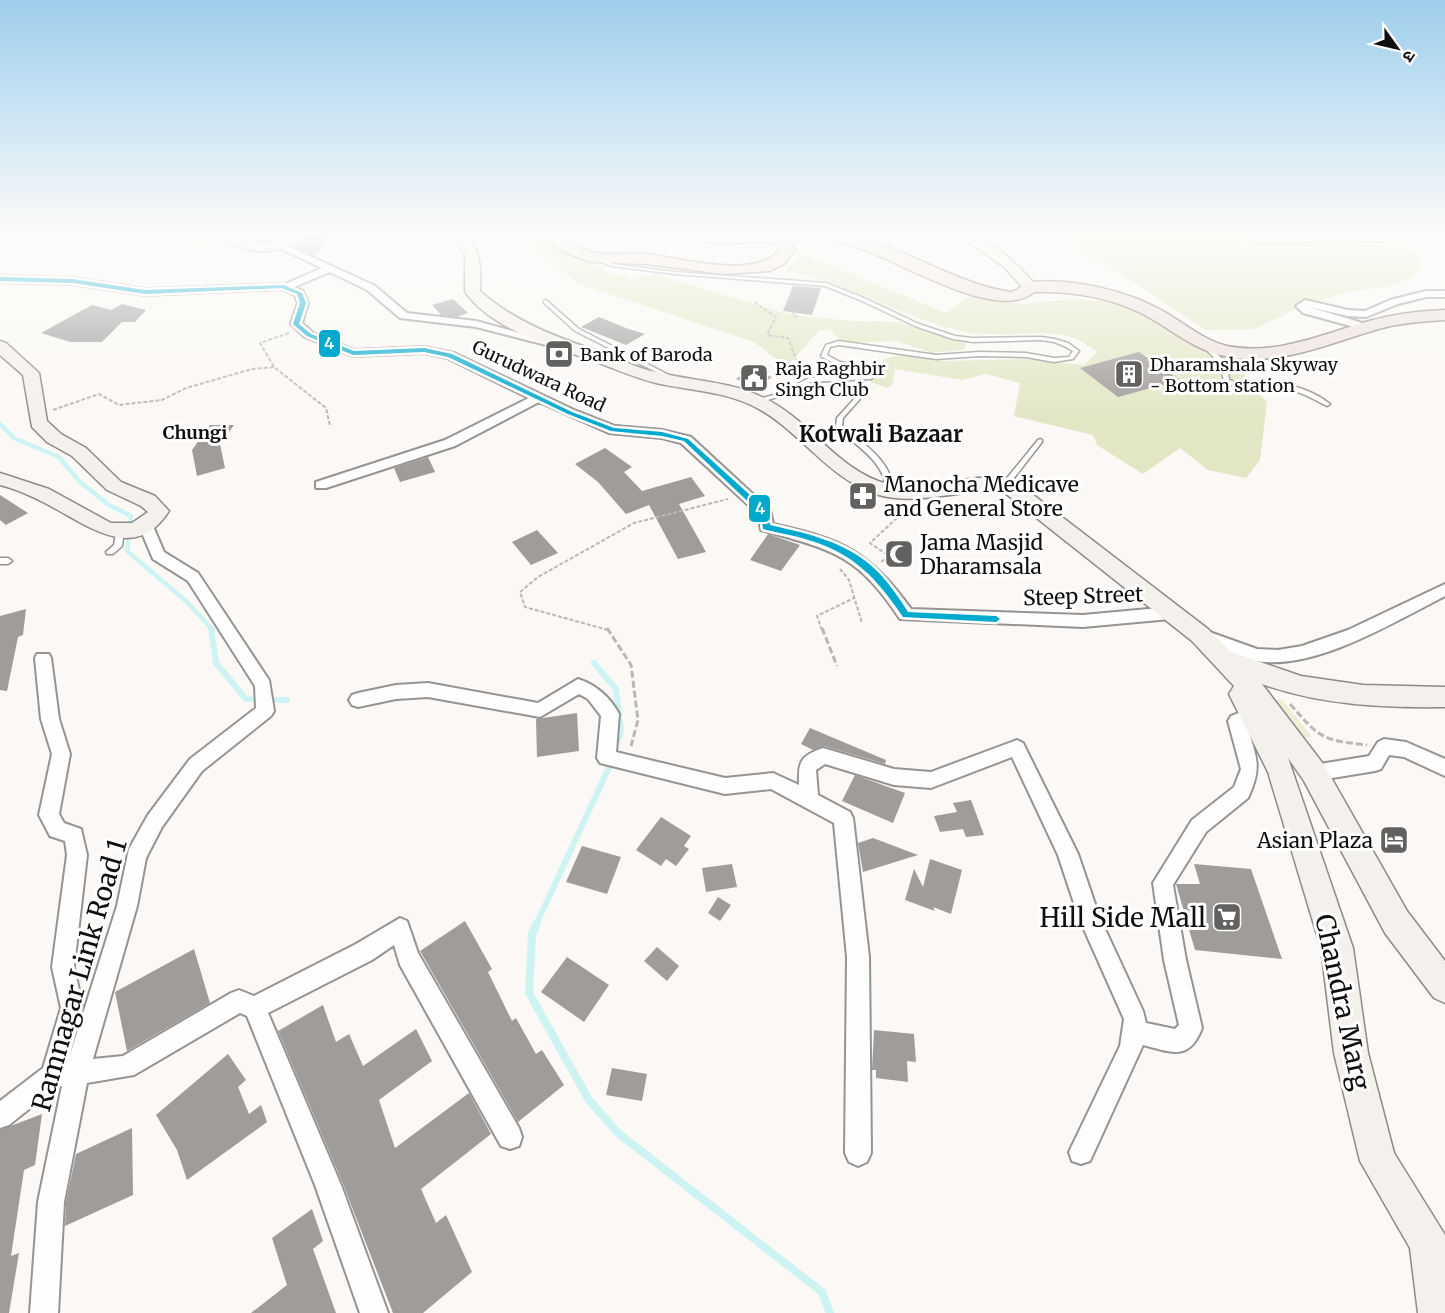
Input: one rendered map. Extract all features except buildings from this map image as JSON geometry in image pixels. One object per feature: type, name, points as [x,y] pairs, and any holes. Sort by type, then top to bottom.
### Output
[{"type":"main road","points":[[475,295],[486,308],[510,322],[664,381],[718,389],[758,400],[850,475],[895,493],[958,486],[1005,486],[1033,503],[1200,635],[1225,659],[1284,681],[1327,689],[1397,699],[1445,697]]},
{"type":"main road","points":[[999,295],[1018,295]]},
{"type":"main road","points":[[1092,295],[1145,309],[1202,344],[1228,352],[1256,355],[1280,352],[1365,327],[1417,316],[1445,315]]},
{"type":"main road","points":[[0,346],[31,372],[38,423],[54,438],[79,452],[114,486],[148,501],[159,511],[155,519],[133,529],[103,527],[18,483],[0,479]]},
{"type":"main road","name":"Chandra Marg","points":[[1225,659],[1251,701],[1281,771],[1337,948],[1351,1053],[1378,1161],[1429,1244],[1438,1313]]},
{"type":"main road","points":[[1251,701],[1314,773],[1396,922],[1445,987]]},
{"type":"street","points":[[300,295],[303,303],[296,324],[302,329]]},
{"type":"street","points":[[379,295],[404,316],[476,324],[550,343],[570,345]]},
{"type":"street","points":[[1365,327],[1307,311],[1301,306],[1305,303],[1348,313],[1366,314],[1422,295]]},
{"type":"street","name":"Gurudwara Road","points":[[302,329],[309,335],[353,353],[424,350],[450,355],[538,398],[613,430],[663,434],[686,440],[765,513],[766,527],[816,537],[842,547],[872,570],[889,588],[906,615],[996,619]]},
{"type":"street","points":[[321,484],[450,444],[538,398]]},
{"type":"street","name":"Ramnagar Link Road 1","points":[[44,1313],[51,1202],[77,1072],[127,906],[136,856],[155,821],[196,765],[265,711],[263,685],[193,577],[158,555],[133,529]]},
{"type":"street","points":[[1200,635],[1258,655],[1305,651],[1348,638],[1445,589]]},
{"type":"street","name":"Steep Street","points":[[996,619],[1083,621],[1170,613]]},
{"type":"street","points":[[43,658],[50,719],[61,754],[49,815],[57,830],[74,835],[77,855],[63,967],[72,1008],[53,1075]]},
{"type":"street","points":[[358,700],[396,692],[428,690],[540,710],[578,686],[594,694],[610,714],[606,758],[725,786],[773,781],[843,819],[858,957],[858,1153]]},
{"type":"street","points":[[1133,1031],[1179,1042],[1191,1028],[1175,960],[1163,883],[1199,826],[1241,792],[1250,769],[1237,721],[1251,716],[1251,701]]},
{"type":"street","points":[[1314,773],[1375,764],[1384,747],[1406,750],[1445,768]]},
{"type":"street","points":[[809,800],[807,766],[823,756],[894,777],[931,780],[1017,748],[1068,854],[1089,918],[1135,1019],[1131,1048],[1081,1152]]},
{"type":"street","points":[[255,1008],[364,952],[400,928],[408,957],[510,1137]]},
{"type":"street","points":[[0,1116],[53,1075],[126,1067],[239,1001],[255,1008],[328,1185],[374,1313]]},
{"type":"lane","points":[[758,400],[783,394],[809,380],[869,378],[874,371],[838,363],[824,356],[828,346],[839,343],[936,357],[979,354],[1026,355],[1054,360],[1071,358],[1076,351],[1068,343],[1050,338],[970,340],[927,328],[850,295]]},
{"type":"lane","points":[[546,302],[577,330],[666,375]]},
{"type":"lane","points":[[1202,344],[1224,363],[1226,381],[1236,387],[1275,385],[1300,390],[1327,404]]},
{"type":"lane","points":[[857,399],[840,418],[839,426],[885,469],[895,493]]},
{"type":"lane","points":[[1005,486],[1040,441]]},
{"type":"lane","points":[[110,552],[133,529]]},
{"type":"path","points":[[754,302],[776,317],[766,335],[788,338],[797,362]]},
{"type":"path","points":[[794,311],[793,316],[800,317]]},
{"type":"path","points":[[302,329],[260,343],[274,367],[326,408],[330,426]]},
{"type":"path","points":[[36,413],[53,410],[99,394],[118,405],[162,400],[186,388],[252,369],[274,367]]},
{"type":"path","points":[[872,570],[889,556],[870,543],[899,516],[895,493]]},
{"type":"path","points":[[627,762],[638,720],[631,665],[606,627],[525,607],[520,592],[538,577],[634,523],[704,507],[742,494]]},
{"type":"path","points":[[842,547],[834,561],[849,580],[862,623]]},
{"type":"path","points":[[837,666],[817,616],[854,598]]},
{"type":"path","points":[[1251,701],[1286,699],[1316,734],[1338,742],[1384,747]]},
{"type":"green space","points":[[613,295],[725,295],[791,315],[852,321],[899,322],[967,344],[963,350],[932,353],[896,341],[842,343],[831,330],[819,330],[787,367],[754,342]]},
{"type":"green space","points":[[863,295],[903,295],[946,313],[970,295],[978,295],[1019,304],[1079,299],[1124,303],[1159,316],[1214,357],[1243,372],[1251,387],[1267,402],[1260,460],[1246,478],[1208,470],[1180,448],[1143,474],[1097,445],[1093,435],[1014,416],[1020,383],[986,374],[962,380],[895,369],[892,385],[888,388],[870,382],[885,358],[900,355],[945,361],[1025,359],[1084,365],[1097,352],[1080,340],[1064,336],[1037,333],[981,334],[921,319]]},
{"type":"green space","points":[[1153,295],[1336,295],[1302,306],[1255,329],[1206,330]]},
{"type":"green space","points":[[1282,699],[1312,737],[1296,740],[1266,702]]},
{"type":"waterway","points":[[0,424],[14,438],[59,457],[79,481],[109,505],[131,516],[127,551],[186,601],[213,630]]},
{"type":"waterway","points":[[211,628],[216,663],[246,699],[287,700]]},
{"type":"waterway","points":[[594,663],[616,689],[621,731],[614,752]]},
{"type":"waterway","points":[[536,925],[612,761]]},
{"type":"waterway","points":[[537,923],[532,934],[529,993],[589,1100],[618,1133],[822,1292],[830,1313]]},
{"type":"transit line","name":"4","points":[[300,295],[303,303],[296,324],[309,335],[353,353],[424,350],[450,355],[570,413],[613,430],[662,434],[686,440],[765,513],[766,527],[812,538],[848,553],[877,576],[906,615],[996,619]]},
{"type":"place","name":"Bank of Baroda","points":[[559,354]]},
{"type":"place","name":"Dharamshala Skyway - Bottom station","points":[[1129,374]]},
{"type":"place","name":"Raja Raghbir Singh Club","points":[[754,378]]},
{"type":"place","name":"Manocha Medicave and General Store","points":[[863,496]]},
{"type":"place","name":"Jama Masjid Dharamsala","points":[[899,554]]},
{"type":"place","name":"Asian Plaza","points":[[1394,840]]},
{"type":"place","name":"Hill Side Mall","points":[[1227,917]]},
{"type":"district","name":"Chungi","points":[[195,432]]},
{"type":"district","name":"Kotwali Bazaar","points":[[881,434]]}]
